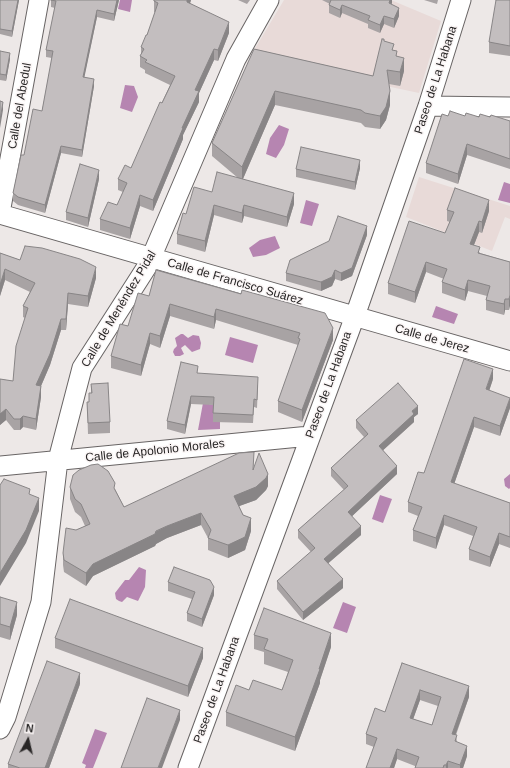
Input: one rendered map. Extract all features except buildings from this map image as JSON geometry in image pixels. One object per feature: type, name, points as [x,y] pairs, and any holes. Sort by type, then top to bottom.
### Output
[{"type":"street","name":"Calle del Abedul","points":[[0,214],[39,0]]},
{"type":"street","name":"Calle de Menéndez Pidal","points":[[0,729],[6,717],[41,602],[58,460],[82,368],[151,258],[236,59],[269,0]]},
{"type":"street","name":"Paseo de La Habana","points":[[188,768],[355,316],[428,106],[461,0]]},
{"type":"street","points":[[428,106],[510,107]]},
{"type":"street","name":"Calle de Francisco Suárez","points":[[0,214],[355,316]]},
{"type":"street","name":"Calle de Jerez","points":[[355,316],[510,361]]},
{"type":"street","name":"Calle de Apolonio Morales","points":[[0,466],[310,436]]},
{"type":"shaded area","points":[[120,0],[132,0],[130,12],[118,9]]},
{"type":"shaded area","points":[[284,0],[391,0],[441,21],[419,93],[250,57]]},
{"type":"shaded area","points":[[125,85],[134,86],[138,97],[132,112],[120,108]]},
{"type":"shaded area","points":[[279,125],[289,129],[284,145],[276,158],[266,154],[270,138]]},
{"type":"shaded area","points":[[419,177],[510,206],[510,219],[505,217],[492,251],[406,217]]},
{"type":"shaded area","points":[[504,182],[510,184],[510,203],[498,200]]},
{"type":"shaded area","points":[[306,200],[319,204],[312,226],[300,223]]},
{"type":"shaded area","points":[[275,236],[280,248],[266,255],[253,257],[249,248],[260,240]]},
{"type":"shaded area","points":[[436,306],[458,314],[454,324],[432,317]]},
{"type":"shaded area","points":[[181,334],[188,338],[193,335],[199,336],[201,343],[200,349],[192,352],[185,345],[181,348],[184,354],[175,356],[173,352],[177,346],[175,338]]},
{"type":"shaded area","points":[[230,337],[258,345],[253,363],[225,355]]},
{"type":"shaded area","points":[[203,403],[214,405],[213,421],[220,422],[220,429],[198,430]]},
{"type":"shaded area","points":[[510,474],[509,489],[505,486],[504,479]]},
{"type":"shaded area","points":[[380,495],[392,499],[383,523],[372,519]]},
{"type":"shaded area","points":[[139,567],[146,570],[145,587],[138,601],[127,597],[122,602],[119,601],[116,599],[115,593],[125,580],[129,580]]},
{"type":"shaded area","points":[[343,602],[356,607],[347,633],[333,628]]},
{"type":"shaded area","points":[[95,729],[107,733],[93,768],[85,768],[86,765],[82,763]]}]
